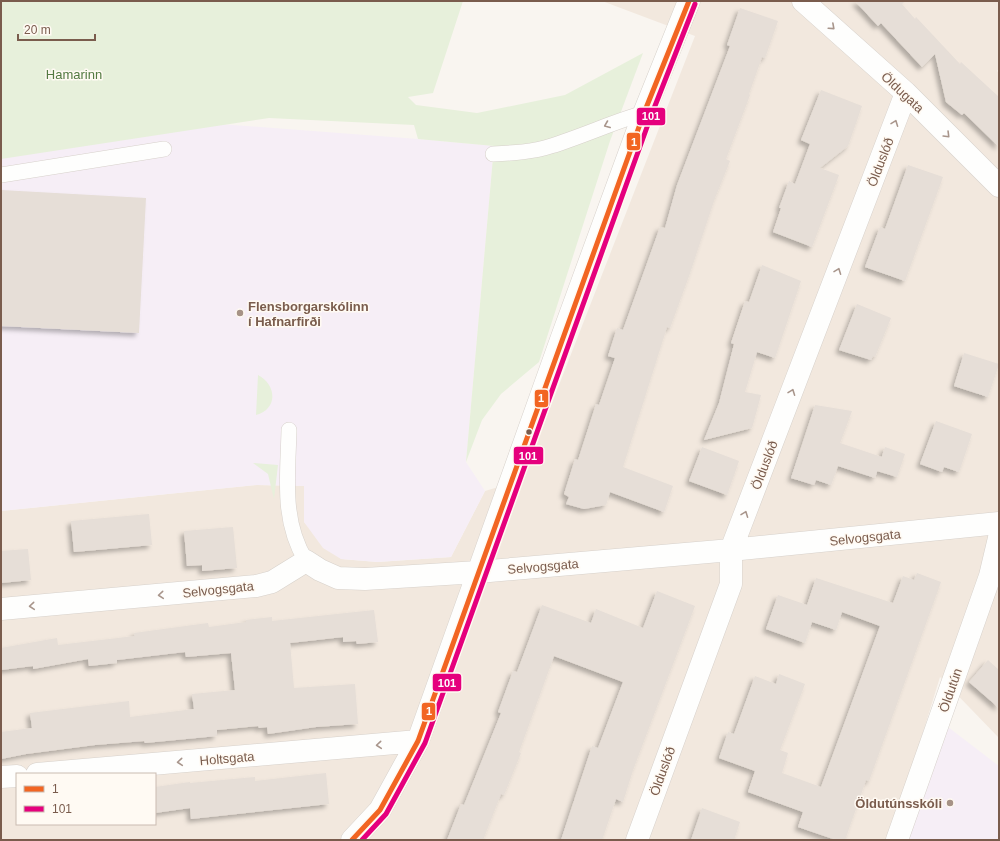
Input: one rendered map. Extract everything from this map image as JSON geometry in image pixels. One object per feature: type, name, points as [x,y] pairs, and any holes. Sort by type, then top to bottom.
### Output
[{"type":"street","points":[[352,840],[380,810],[418,741],[644,113],[690,1]]},
{"type":"street","name":"Öldugata","points":[[803,1],[906,94],[999,186]]},
{"type":"street","name":"Ölduslóð","points":[[637,840],[731,584],[731,550],[906,94]]},
{"type":"street","name":"Selvogsgata","points":[[1,609],[256,586],[272,582],[306,561],[320,570],[338,578],[365,579],[478,572],[731,550],[999,523]]},
{"type":"street","name":"Öldutún","points":[[897,840],[990,576],[999,538]]},
{"type":"street","name":"Holtsgata","points":[[49,773],[418,741]]},
{"type":"street","points":[[1,777],[16,776]]},
{"type":"lane","points":[[494,154],[520,152],[550,146],[613,122],[644,113]]},
{"type":"lane","points":[[1,175],[164,149]]},
{"type":"lane","points":[[289,430],[288,502],[290,522],[296,545],[306,561]]},
{"type":"shaded area","points":[[602,1],[999,1],[999,68],[997,71],[999,73],[999,738],[940,677],[890,840],[1,840],[1,511],[257,485],[304,486],[304,522],[341,559],[378,562],[451,557],[485,491],[522,480],[695,36]]},
{"type":"shaded area","name":"Flensborgarskólinn í Hafnarfirði","points":[[206,123],[494,146],[466,462],[485,491],[451,557],[377,562],[341,559],[323,548],[304,522],[304,486],[257,485],[1,511],[1,157]]},
{"type":"shaded area","name":"Öldutúnsskóli","points":[[948,727],[999,766],[999,840],[890,840],[924,729]]},
{"type":"green space","name":"Hamarinn","points":[[1,1],[463,1],[433,93],[408,97],[416,105],[477,113],[565,95],[643,53],[610,141],[539,362],[501,394],[482,420],[466,462],[494,146],[418,139],[414,125],[269,118],[1,159]]},
{"type":"green space","points":[[258,375],[269,385],[272,390],[272,396],[268,408],[256,415]]},
{"type":"green space","points":[[253,463],[278,465],[274,499],[268,474]]},
{"type":"building","points":[[855,1],[905,1],[902,4],[915,19],[916,17],[960,64],[961,62],[999,97],[999,147],[964,113],[962,115],[946,102],[935,54],[922,67],[881,23],[878,26]]},
{"type":"building","points":[[740,8],[778,21],[765,58],[762,57],[749,94],[750,95],[726,159],[730,161],[715,198],[689,276],[670,328],[667,327],[623,467],[673,486],[664,512],[610,492],[606,505],[584,509],[566,504],[569,497],[564,494],[575,459],[578,460],[596,404],[599,405],[615,358],[608,356],[617,328],[623,330],[660,227],[665,228],[677,185],[730,46],[727,45]]},
{"type":"building","points":[[821,90],[862,106],[848,146],[820,168],[839,175],[812,247],[773,232],[781,208],[779,208],[789,181],[795,184],[810,144],[801,140]]},
{"type":"building","points":[[908,165],[943,177],[905,281],[865,267],[880,227],[885,229]]},
{"type":"building","points":[[1,190],[146,198],[139,333],[1,326]]},
{"type":"building","points":[[762,265],[801,281],[775,358],[757,352],[745,392],[761,395],[752,428],[704,440],[719,403],[734,344],[731,343],[745,301],[749,302]]},
{"type":"building","points":[[857,304],[891,318],[875,357],[873,356],[871,360],[839,350]]},
{"type":"building","points":[[964,353],[999,364],[988,397],[954,386]]},
{"type":"building","points":[[815,405],[852,411],[840,443],[882,457],[875,478],[838,466],[831,485],[816,480],[814,485],[791,478]]},
{"type":"building","points":[[936,421],[972,434],[959,472],[944,467],[942,472],[920,464]]},
{"type":"building","points":[[702,447],[739,461],[727,495],[689,481]]},
{"type":"building","points":[[885,447],[905,454],[897,477],[877,471]]},
{"type":"building","points":[[149,514],[152,545],[74,552],[71,521]]},
{"type":"building","points":[[233,527],[237,568],[202,571],[202,565],[187,566],[184,531]]},
{"type":"building","points":[[28,549],[31,580],[1,583],[1,551]]},
{"type":"building","points":[[917,573],[941,582],[869,781],[866,780],[845,840],[836,840],[798,827],[803,812],[748,792],[755,771],[719,758],[728,732],[734,734],[755,676],[776,684],[779,674],[805,684],[780,750],[788,753],[782,773],[821,787],[880,626],[842,612],[836,630],[812,622],[805,643],[766,629],[778,595],[807,605],[816,578],[893,603],[903,576],[914,580]]},
{"type":"building","points":[[657,591],[695,606],[633,770],[623,802],[616,799],[602,840],[561,840],[592,746],[598,748],[623,682],[554,656],[519,752],[521,753],[504,795],[501,794],[483,840],[447,840],[461,804],[464,805],[501,713],[498,712],[513,671],[517,672],[542,605],[591,623],[596,609],[643,628]]},
{"type":"building","points":[[374,610],[378,642],[357,644],[356,641],[343,642],[343,637],[290,643],[294,688],[355,684],[358,724],[316,727],[268,734],[267,727],[259,728],[258,726],[217,730],[217,736],[145,743],[144,741],[95,745],[26,754],[1,759],[1,732],[32,728],[30,713],[129,701],[130,717],[194,709],[192,694],[235,690],[231,653],[186,657],[185,652],[117,660],[117,663],[89,666],[88,659],[33,669],[33,666],[1,670],[1,648],[57,638],[58,645],[135,636],[134,633],[208,623],[209,627],[272,617],[272,621]]},
{"type":"building","points":[[988,660],[999,670],[999,708],[969,682]]},
{"type":"building","points":[[326,773],[329,804],[191,819],[190,808],[156,813],[156,787],[190,782],[255,777],[255,781]]},
{"type":"building","points":[[702,808],[740,822],[734,840],[691,840]]},
{"type":"transit line","name":"1","points":[[352,840],[380,810],[418,741],[644,113],[689,1]]},
{"type":"transit line","name":"101","points":[[362,840],[386,814],[425,743],[651,116],[695,4]]},
{"type":"place","name":"Flensborgarskólinn í Hafnarfirði","points":[[240,313]]},
{"type":"place","name":"Öldutúnsskóli","points":[[950,803]]}]
